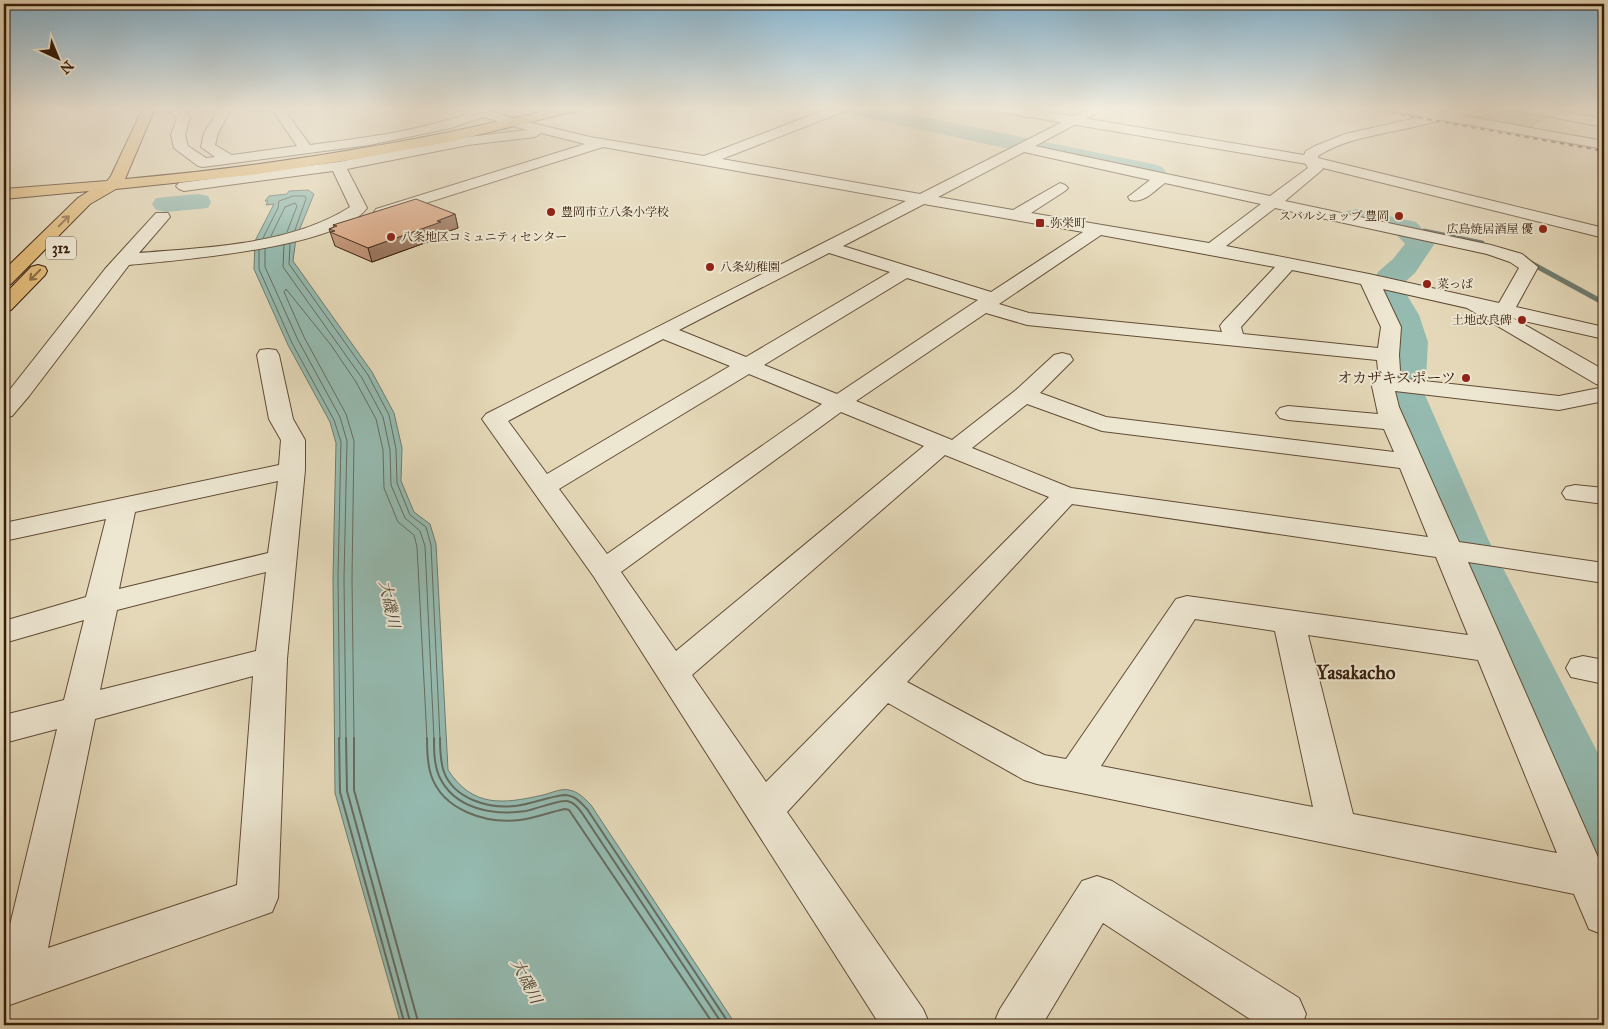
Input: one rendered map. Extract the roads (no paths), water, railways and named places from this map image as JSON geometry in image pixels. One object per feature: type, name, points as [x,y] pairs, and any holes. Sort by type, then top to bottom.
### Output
[{"type":"highway","name":"312","points":[[84,225],[108,198],[126,156]]},
{"type":"highway","points":[[4,187],[114,182],[347,156]]},
{"type":"highway","name":"312","points":[[4,280],[84,201],[114,182]]},
{"type":"highway","points":[[4,194],[68,185]]},
{"type":"highway","name":"312","points":[[4,306],[51,258]]},
{"type":"street","points":[[188,156],[204,173]]},
{"type":"street","points":[[223,156],[230,160]]},
{"type":"street","points":[[184,186],[230,160],[261,156]]},
{"type":"street","points":[[204,173],[338,166],[390,156]]},
{"type":"street","points":[[370,216],[557,156]]},
{"type":"street","points":[[677,156],[1016,215],[1099,224],[1212,249],[1403,287],[1604,333]]},
{"type":"street","points":[[705,161],[718,156]]},
{"type":"street","points":[[907,1025],[765,809],[604,570],[494,419],[662,331],[1008,156]]},
{"type":"street","points":[[1061,156],[1499,252],[1529,267],[1505,310]]},
{"type":"street","points":[[1282,156],[1311,161],[1604,233]]},
{"type":"street","points":[[1212,249],[1316,169],[1311,161],[1311,156]]},
{"type":"street","points":[[124,260],[243,246],[314,233],[337,223],[359,208],[338,166]]},
{"type":"street","points":[[1136,196],[1162,178]]},
{"type":"street","points":[[1016,215],[1060,188]]},
{"type":"street","points":[[4,410],[21,391],[112,273],[162,217]]},
{"type":"street","points":[[604,570],[837,404],[989,302],[1099,224]]},
{"type":"street","points":[[828,247],[905,271],[989,302],[1027,319],[1235,340],[1389,374],[1418,387],[1559,404],[1604,394]]},
{"type":"street","points":[[1235,340],[1230,326],[1288,264]]},
{"type":"street","points":[[544,487],[905,271]]},
{"type":"street","points":[[1369,280],[1391,327],[1389,374],[1383,386],[1387,407],[1451,550],[1490,650],[1596,890]]},
{"type":"street","points":[[1474,304],[1604,379]]},
{"type":"street","points":[[662,331],[837,404],[1066,495],[1604,573]]},
{"type":"street","points":[[12,982],[257,898],[271,659],[292,470],[293,440],[281,419],[268,355]]},
{"type":"street","points":[[673,672],[948,448],[1024,395],[1062,360]]},
{"type":"street","points":[[1024,395],[1102,424],[1410,462]]},
{"type":"street","points":[[1288,413],[1394,423]]},
{"type":"street","points":[[4,532],[122,505],[292,470]]},
{"type":"street","points":[[1575,493],[1604,496]]},
{"type":"street","points":[[765,809],[1066,495]]},
{"type":"street","points":[[12,982],[80,709],[122,505]]},
{"type":"street","points":[[4,632],[101,603],[281,559]]},
{"type":"street","points":[[1074,777],[1187,606],[1490,650]]},
{"type":"street","points":[[1289,621],[1337,829]]},
{"type":"street","points":[[4,730],[271,659]]},
{"type":"street","points":[[883,684],[1037,769],[1337,829],[1596,890]]},
{"type":"street","points":[[1016,1025],[1097,895],[1283,1014],[1279,1025]]},
{"type":"water","points":[[308,190],[314,194],[296,238],[293,261],[372,372],[394,413],[402,448],[401,481],[414,512],[430,524],[436,544],[448,770],[468,791],[478,797],[490,800],[515,800],[560,790],[576,792],[584,798],[591,805],[736,1025],[401,1025],[335,793],[333,578],[336,443],[330,422],[288,345],[254,269],[255,241],[274,204],[266,205],[268,201],[265,201],[269,196],[287,194],[289,191]]},
{"type":"waterway","points":[[1077,156],[1153,172]]},
{"type":"waterway","name":"大磯川","points":[[166,204],[198,202]]},
{"type":"waterway","points":[[1357,217],[1406,228],[1420,243],[1404,266],[1390,278],[1389,292],[1402,315],[1410,342],[1406,395],[1464,539],[1604,830]]},
{"type":"waterway","points":[[1424,231],[1482,243]]},
{"type":"waterway","points":[[1529,262],[1604,303]]},
{"type":"place","name":"豊岡市立八条小学校","points":[[551,212]]},
{"type":"place","name":"スバルショップ 豊岡","points":[[1399,216]]},
{"type":"place","name":"弥栄町","points":[[1040,223]]},
{"type":"place","name":"広島焼居酒屋 優","points":[[1543,229]]},
{"type":"place","name":"八条地区コミュニティセンター","points":[[391,237]]},
{"type":"place","name":"八条幼稚園","points":[[710,267]]},
{"type":"place","name":"菜っぱ","points":[[1427,284]]},
{"type":"place","name":"土地改良碑","points":[[1522,320]]},
{"type":"place","name":"オカザキスポーツ","points":[[1466,378]]},
{"type":"district","name":"Yasakacho","points":[[1356,672]]}]
